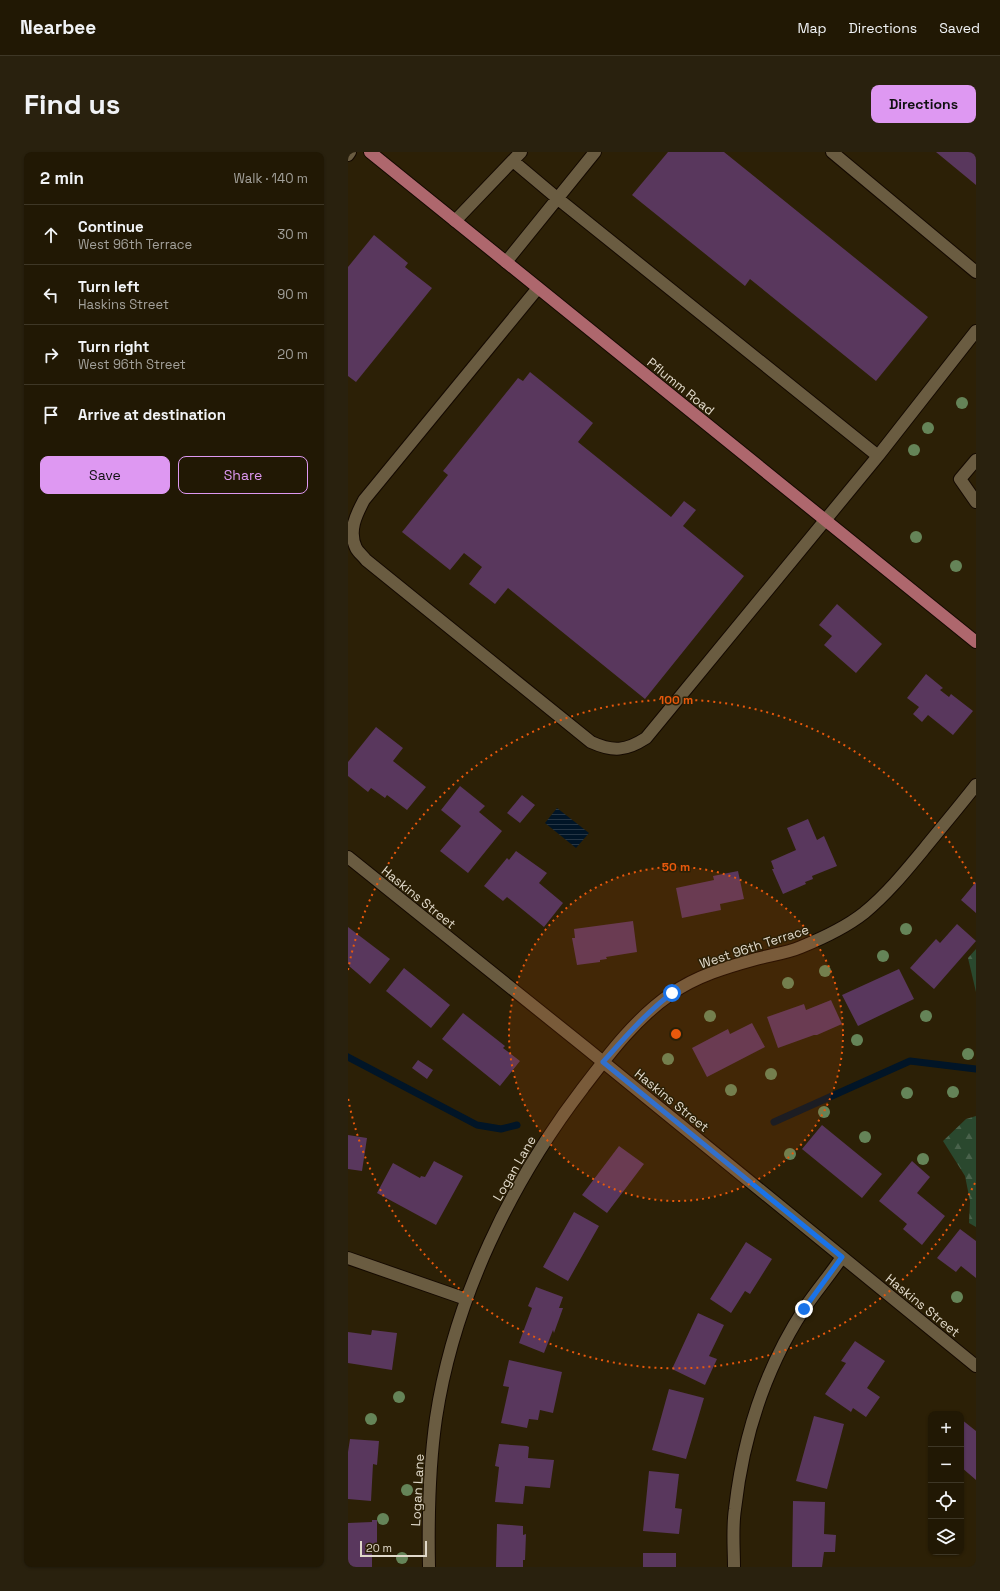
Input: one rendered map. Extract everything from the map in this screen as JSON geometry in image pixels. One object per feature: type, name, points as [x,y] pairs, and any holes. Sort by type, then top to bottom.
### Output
[{"type":"main road","name":"Pflumm Road","points":[[370,152],[976,642]]},
{"type":"street","points":[[455,221],[521,152]]},
{"type":"street","points":[[506,262],[595,152]]},
{"type":"street","points":[[832,152],[976,272]]},
{"type":"street","points":[[513,161],[878,456]]},
{"type":"street","points":[[538,288],[364,500],[354,518],[352,533],[356,548],[372,565],[591,742],[612,749],[623,749],[635,745],[646,738],[878,456],[976,331]]},
{"type":"street","points":[[976,460],[960,479],[976,502]]},
{"type":"street","name":"West 96th Terrace","points":[[603,1062],[633,1027],[656,1005],[672,993],[691,982],[718,970],[800,947],[830,934],[863,913],[896,883],[976,785]]},
{"type":"street","name":"Haskins Street","points":[[348,857],[603,1062],[976,1366]]},
{"type":"street","name":"Logan Lane","points":[[429,1567],[431,1461],[437,1415],[448,1364],[466,1299],[498,1224],[527,1171],[562,1116],[603,1062]]},
{"type":"street","points":[[734,1567],[734,1510],[741,1463],[759,1398],[786,1340],[804,1309],[842,1257]]},
{"type":"street","points":[[348,1258],[466,1299]]},
{"type":"green space","points":[[976,949],[976,992],[968,958]]},
{"type":"green space","points":[[976,1116],[976,1227],[969,1223],[970,1201],[965,1176],[943,1141],[966,1119]]},
{"type":"water","points":[[557,808],[589,833],[576,848],[545,823]]},
{"type":"building","points":[[668,152],[724,152],[928,317],[876,381],[750,279],[745,286],[632,195]]},
{"type":"building","points":[[936,152],[976,152],[976,185]]},
{"type":"building","points":[[374,235],[408,263],[405,267],[432,288],[356,382],[348,376],[348,267]]},
{"type":"building","points":[[530,372],[593,423],[578,442],[671,517],[684,501],[696,510],[683,526],[744,576],[645,699],[508,588],[495,604],[469,584],[482,567],[464,553],[450,570],[402,532],[448,475],[443,471],[518,378],[523,381]]},
{"type":"building","points":[[837,604],[882,644],[856,673],[824,645],[832,636],[819,625]]},
{"type":"building","points":[[926,674],[943,688],[940,690],[949,697],[951,694],[973,711],[953,735],[928,715],[922,722],[913,714],[919,707],[907,698]]},
{"type":"building","points":[[376,727],[403,748],[393,761],[426,787],[407,810],[387,795],[385,798],[371,788],[368,792],[348,776],[348,762]]},
{"type":"building","points":[[460,786],[485,806],[479,812],[502,831],[468,873],[440,851],[461,826],[441,810]]},
{"type":"building","points":[[522,795],[535,805],[520,823],[507,813]]},
{"type":"building","points":[[808,819],[817,840],[824,836],[837,866],[812,876],[813,879],[805,882],[806,884],[783,894],[772,869],[774,869],[771,861],[796,850],[787,828]]},
{"type":"building","points":[[516,851],[547,873],[539,883],[563,903],[544,927],[507,897],[503,901],[484,886],[507,858],[509,860]]},
{"type":"building","points":[[738,871],[744,899],[720,904],[721,910],[682,918],[676,888],[714,880],[713,876]]},
{"type":"building","points":[[976,882],[976,913],[961,900]]},
{"type":"building","points":[[633,921],[637,952],[606,957],[607,959],[600,960],[600,962],[577,965],[572,938],[575,938],[574,929]]},
{"type":"building","points":[[957,924],[976,941],[934,989],[910,968],[936,939],[940,943]]},
{"type":"building","points":[[348,927],[390,959],[370,984],[348,964]]},
{"type":"building","points":[[404,968],[450,1005],[431,1028],[386,991]]},
{"type":"building","points":[[899,969],[914,999],[858,1026],[842,995]]},
{"type":"building","points":[[831,1000],[842,1024],[817,1035],[778,1048],[767,1017],[804,1004],[806,1010]]},
{"type":"building","points":[[463,1013],[505,1046],[503,1048],[520,1061],[500,1086],[442,1039]]},
{"type":"building","points":[[752,1023],[765,1047],[707,1077],[692,1048],[728,1029],[730,1034]]},
{"type":"building","points":[[418,1060],[433,1070],[427,1079],[412,1068]]},
{"type":"building","points":[[822,1125],[882,1174],[862,1198],[802,1149]]},
{"type":"building","points":[[348,1135],[367,1138],[362,1171],[348,1169]]},
{"type":"building","points":[[619,1146],[644,1164],[607,1213],[582,1195]]},
{"type":"building","points":[[434,1161],[463,1176],[436,1225],[377,1193],[393,1163],[420,1178],[421,1176],[425,1177]]},
{"type":"building","points":[[912,1161],[930,1177],[917,1193],[945,1216],[922,1245],[903,1229],[907,1224],[879,1201]]},
{"type":"building","points":[[574,1212],[599,1226],[568,1281],[543,1267]]},
{"type":"building","points":[[960,1229],[976,1241],[976,1278],[961,1266],[956,1272],[937,1258]]},
{"type":"building","points":[[746,1242],[772,1259],[750,1294],[745,1291],[731,1313],[710,1299]]},
{"type":"building","points":[[536,1287],[563,1297],[559,1308],[563,1308],[554,1333],[553,1330],[544,1353],[519,1343],[532,1308],[528,1306]]},
{"type":"building","points":[[698,1313],[724,1325],[709,1356],[717,1359],[705,1385],[672,1369]]},
{"type":"building","points":[[372,1330],[397,1333],[392,1370],[348,1363],[348,1332],[371,1335]]},
{"type":"building","points":[[855,1341],[885,1361],[867,1388],[880,1397],[866,1417],[853,1408],[851,1412],[825,1394],[846,1363],[841,1361]]},
{"type":"building","points":[[509,1360],[562,1372],[553,1413],[540,1410],[538,1420],[529,1419],[527,1428],[501,1423],[509,1387],[503,1386]]},
{"type":"building","points":[[669,1389],[704,1398],[686,1459],[652,1450]]},
{"type":"building","points":[[814,1416],[844,1424],[827,1489],[796,1481]]},
{"type":"building","points":[[964,1421],[976,1431],[976,1480],[964,1470]]},
{"type":"building","points":[[350,1439],[379,1441],[377,1465],[373,1464],[371,1501],[348,1499],[348,1452]]},
{"type":"building","points":[[499,1444],[527,1446],[529,1447],[528,1458],[554,1460],[550,1488],[525,1486],[523,1504],[495,1502],[499,1467],[495,1466]]},
{"type":"building","points":[[649,1471],[679,1474],[675,1508],[682,1509],[679,1534],[643,1531]]},
{"type":"building","points":[[793,1501],[825,1502],[824,1534],[836,1535],[835,1552],[824,1552],[822,1567],[792,1567]]},
{"type":"building","points":[[372,1520],[377,1520],[377,1547],[372,1547],[372,1567],[348,1567],[348,1523],[372,1522]]},
{"type":"building","points":[[497,1524],[523,1526],[523,1535],[526,1534],[525,1560],[523,1560],[523,1567],[496,1567]]},
{"type":"building","points":[[643,1553],[676,1553],[676,1567],[643,1567]]},
{"type":"waterway","points":[[348,1057],[477,1125],[501,1129],[517,1125]]},
{"type":"waterway","points":[[774,1122],[910,1061],[976,1069]]},
{"type":"route","points":[[672,993],[656,1005],[633,1027],[603,1062],[842,1257],[804,1309]]}]
